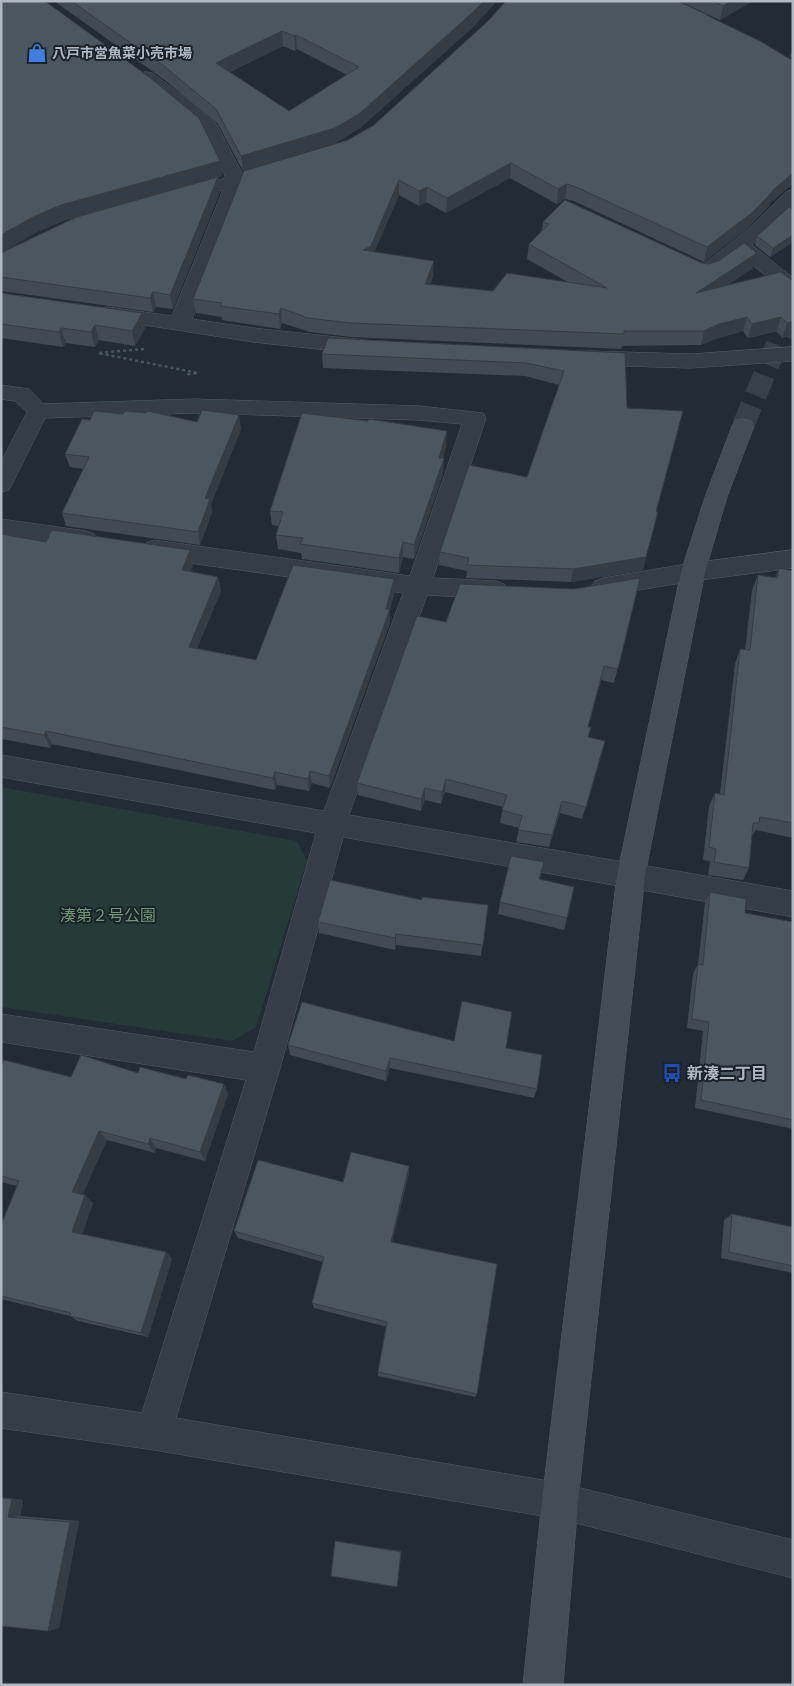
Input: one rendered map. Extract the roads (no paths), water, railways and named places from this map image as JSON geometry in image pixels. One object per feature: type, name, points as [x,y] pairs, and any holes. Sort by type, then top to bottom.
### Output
[{"type":"street","points":[[136,69],[188,108],[211,129],[236,180],[180,323]]},
{"type":"street","points":[[170,198],[292,166]]},
{"type":"street","points":[[680,260],[706,272],[757,232],[793,196]]},
{"type":"street","points":[[740,245],[793,288]]},
{"type":"street","points":[[88,310],[253,335],[380,348]]},
{"type":"street","points":[[571,357],[691,362],[793,354]]},
{"type":"street","points":[[1,392],[21,394],[38,411],[194,406],[420,413],[475,418],[418,586],[333,822],[265,1068],[154,1432]]},
{"type":"street","points":[[1,484],[38,411]]},
{"type":"street","points":[[543,1685],[560,1501],[631,875],[693,572],[716,497],[743,426]]},
{"type":"street","points":[[1,528],[108,542]]},
{"type":"street","points":[[137,547],[418,586],[513,590]]},
{"type":"street","points":[[580,591],[693,572],[793,560]]},
{"type":"street","points":[[1,766],[333,822],[793,904]]},
{"type":"street","points":[[1,1028],[265,1068]]},
{"type":"street","points":[[1,1410],[154,1432],[560,1501],[793,1560]]},
{"type":"tunnel","points":[[743,426],[793,305]]},
{"type":"place","name":"八戸市営魚菜小売市場","points":[[37,53]]},
{"type":"place","name":"新湊二丁目","points":[[672,1073]]},
{"type":"park label","name":"湊第２号公園","points":[[108,915]]}]
